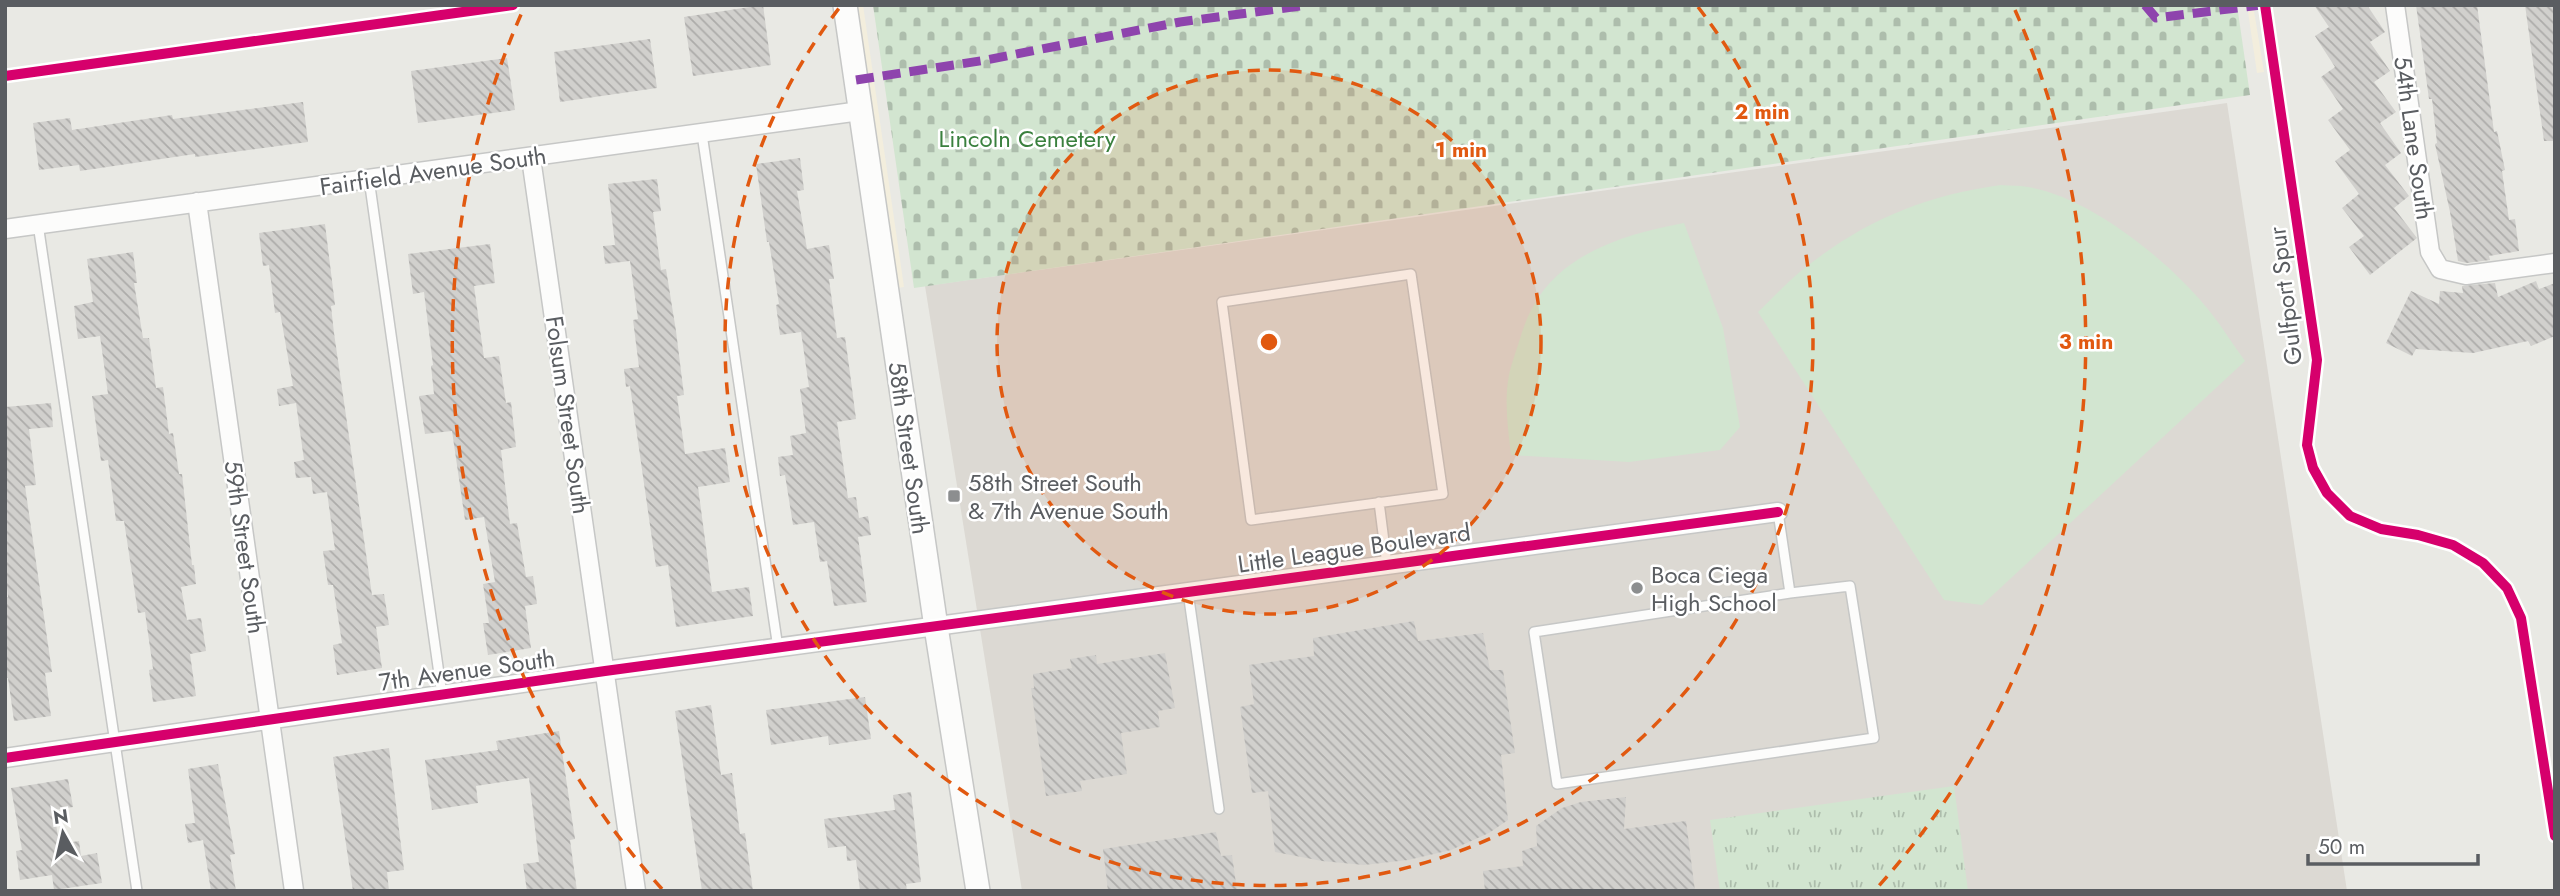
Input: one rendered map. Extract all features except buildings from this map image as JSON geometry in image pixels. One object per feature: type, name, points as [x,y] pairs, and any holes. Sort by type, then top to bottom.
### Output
[{"type":"street","name":"58th Street South","points":[[845,5],[936,627],[978,891]]},
{"type":"street","name":"54th Lane South","points":[[2395,5],[2430,251],[2440,269],[2466,275],[2555,263]]},
{"type":"street","name":"Fairfield Avenue South","points":[[5,229],[860,111]]},
{"type":"street","name":"Folsum Street South","points":[[531,158],[636,891]]},
{"type":"street","name":"59th Street South","points":[[197,202],[294,891]]},
{"type":"street","name":"Little League Boulevard","points":[[936,627],[1778,512]]},
{"type":"street","name":"7th Avenue South","points":[[5,758],[605,671],[936,627]]},
{"type":"lane","points":[[702,134],[778,648]]},
{"type":"lane","points":[[369,179],[442,695]]},
{"type":"lane","points":[[38,224],[137,891]]},
{"type":"lane","points":[[1411,274],[1443,494],[1379,502],[1251,520],[1222,302],[1411,274]]},
{"type":"lane","points":[[1379,502],[1387,565]]},
{"type":"lane","points":[[1778,512],[1790,593]]},
{"type":"lane","points":[[1850,586],[1874,738],[1557,784],[1534,632],[1790,593],[1850,586]]},
{"type":"lane","points":[[1188,592],[1219,809]]},
{"type":"shaded area","points":[[857,5],[863,5],[904,287],[898,288]]},
{"type":"shaded area","points":[[2247,5],[2253,5],[2264,72],[2257,73]]},
{"type":"shaded area","name":"Boca Ciega High School","points":[[2227,103],[2347,891],[1022,891],[925,286]]},
{"type":"green space","name":"Lincoln Cemetery","points":[[873,5],[2237,5],[2250,95],[914,288]]},
{"type":"green space","points":[[2001,185],[2025,186],[2052,193],[2104,218],[2129,235],[2195,294],[2245,361],[1982,605],[1944,600],[1758,312],[1824,253],[1871,225],[1895,213],[1945,196]]},
{"type":"green space","points":[[1684,223],[1723,328],[1740,427],[1720,450],[1629,462],[1511,455],[1507,405],[1509,375],[1527,319],[1547,287],[1562,271],[1599,248],[1620,239]]},
{"type":"green space","points":[[1954,786],[1968,891],[1720,891],[1710,820]]},
{"type":"marked path","points":[[856,80],[986,60],[1180,22],[1308,5]]},
{"type":"marked path","points":[[2145,5],[2156,18],[2261,5]]},
{"type":"cycle path","points":[[5,76],[513,5]]},
{"type":"cycle path","name":"Gulfport Spur","points":[[2265,5],[2317,360],[2307,445],[2313,468],[2327,493],[2350,516],[2381,529],[2418,535],[2453,545],[2483,563],[2507,588],[2521,618],[2555,836]]},
{"type":"cycle path","points":[[5,758],[605,671],[1778,512]]},
{"type":"place","name":"58th Street South & 7th Avenue South","points":[[954,496]]},
{"type":"place","name":"Boca Ciega High School","points":[[1637,588]]}]
